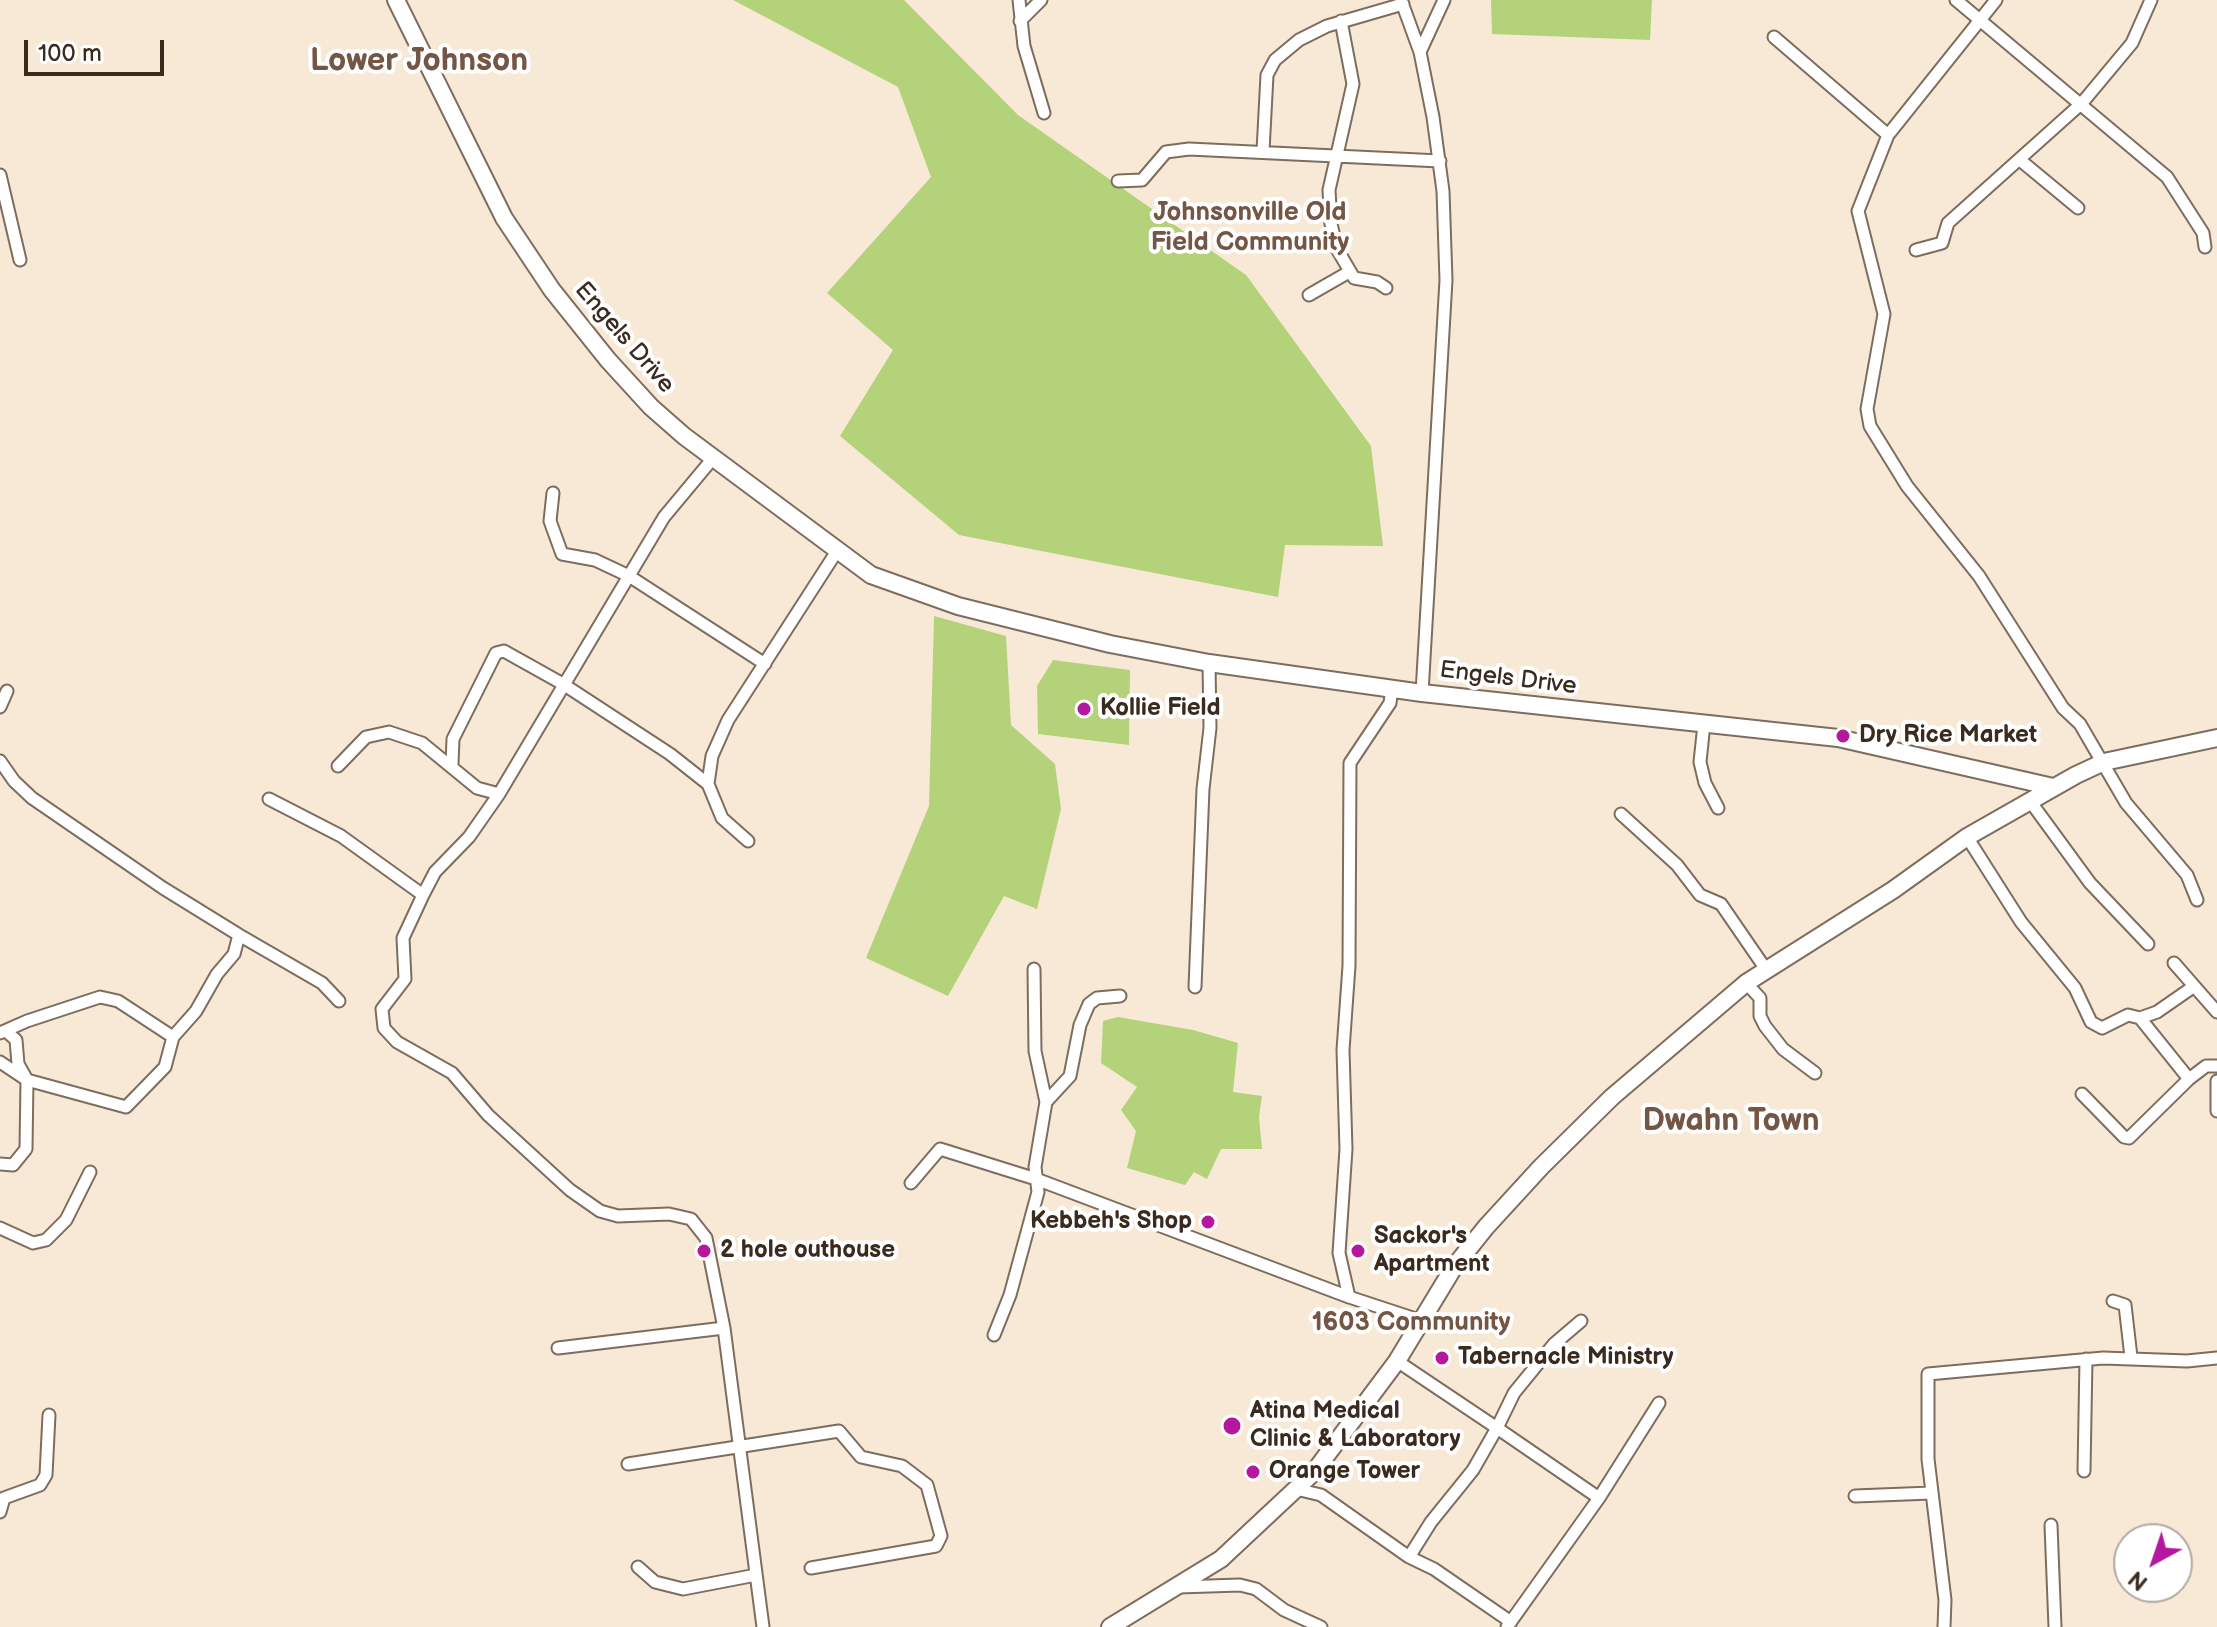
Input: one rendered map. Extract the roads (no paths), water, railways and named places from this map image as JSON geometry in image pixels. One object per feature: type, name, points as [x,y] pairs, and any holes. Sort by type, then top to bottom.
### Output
[{"type":"street","name":"Engels Drive","points":[[396,0],[504,218],[544,278],[651,407],[871,575],[958,606],[1110,644],[1209,663],[1422,693],[1838,738],[2053,787]]},
{"type":"street","points":[[1019,0],[1020,21],[1044,113]]},
{"type":"street","points":[[1020,21],[1041,0]]},
{"type":"street","points":[[1420,52],[1444,0]]},
{"type":"street","points":[[1956,0],[2167,177],[2203,233],[2205,247]]},
{"type":"street","points":[[1996,0],[1888,135],[1858,211],[1884,314],[1867,409],[1870,426],[1907,486],[1979,576],[2063,708],[2080,724],[2126,803],[2187,875],[2197,900]]},
{"type":"street","points":[[1916,250],[1942,243],[1948,223],[1979,192],[2020,160],[2034,143],[2082,103],[2132,43],[2151,0]]},
{"type":"street","points":[[1263,151],[1267,75],[1275,60],[1299,40],[1341,21],[1402,2],[1420,52],[1440,161],[1446,280],[1422,693]]},
{"type":"street","points":[[1341,21],[1353,84],[1329,190],[1331,224],[1337,249],[1354,278],[1377,282],[1386,288]]},
{"type":"street","points":[[1774,37],[1888,135]]},
{"type":"street","points":[[1118,181],[1149,176],[1166,152],[1189,149],[1440,161]]},
{"type":"street","points":[[2020,160],[2078,208]]},
{"type":"street","points":[[0,175],[20,260]]},
{"type":"street","points":[[1309,295],[1349,272]]},
{"type":"street","points":[[714,457],[664,517],[499,794],[469,837],[435,872],[403,938],[405,979],[382,1009],[384,1028],[397,1042],[452,1073],[488,1115],[570,1190],[600,1211],[618,1216],[669,1214],[691,1219],[706,1238],[724,1328],[763,1627]]},
{"type":"street","points":[[553,493],[550,521],[562,554],[595,560],[629,576],[765,664]]},
{"type":"street","points":[[708,784],[712,756],[728,720],[837,551]]},
{"type":"street","points":[[452,764],[453,739],[496,653],[504,651],[563,684],[670,754],[708,784],[722,818],[748,841]]},
{"type":"street","points":[[1195,987],[1203,789],[1210,728],[1209,663]]},
{"type":"street","points":[[1349,1297],[1339,1253],[1346,1149],[1343,1050],[1349,966],[1350,763],[1390,703],[1392,688]]},
{"type":"street","points":[[0,707],[7,691]]},
{"type":"street","points":[[1704,724],[1700,762],[1705,783],[1718,808]]},
{"type":"street","points":[[338,766],[366,737],[389,732],[422,743],[452,764],[477,788],[499,794]]},
{"type":"street","points":[[1110,1627],[1221,1559],[1314,1472],[1397,1361],[1454,1267],[1541,1167],[1612,1097],[1746,983],[1765,968],[1893,890],[1967,837],[2053,787],[2104,762],[2217,738]]},
{"type":"street","points":[[0,761],[14,781],[32,798],[163,888],[322,983],[339,1001]]},
{"type":"street","points":[[269,799],[341,836],[423,895]]},
{"type":"street","points":[[2030,801],[2090,883],[2148,944]]},
{"type":"street","points":[[1621,814],[1677,865],[1689,885],[1721,904],[1765,968]]},
{"type":"street","points":[[1967,837],[2021,922],[2075,988],[2091,1022],[2102,1028],[2128,1015],[2140,1018],[2157,1012],[2193,987]]},
{"type":"street","points":[[0,1062],[27,1080],[126,1107],[165,1067],[173,1037],[196,1011],[217,974],[234,954],[239,935]]},
{"type":"street","points":[[2174,963],[2217,1012]]},
{"type":"street","points":[[994,1335],[1033,1218],[1038,1192],[1036,1179],[1046,1102],[1035,1051],[1034,969]]},
{"type":"street","points":[[1746,983],[1760,998],[1760,1016],[1765,1026],[1783,1049],[1815,1073]]},
{"type":"street","points":[[1046,1102],[1070,1076],[1080,1025],[1089,1004],[1097,998],[1120,996]]},
{"type":"street","points":[[3,1032],[100,997],[118,1001],[173,1037]]},
{"type":"street","points":[[2140,1018],[2189,1079]]},
{"type":"street","points":[[0,1164],[13,1165],[26,1149],[27,1080],[18,1064],[16,1040],[3,1032]]},
{"type":"street","points":[[2082,1094],[2124,1137],[2129,1138],[2189,1079],[2206,1066],[2217,1066]]},
{"type":"street","points":[[2217,1081],[2217,1111]]},
{"type":"street","points":[[911,1183],[940,1149],[1036,1179],[1349,1297],[1422,1321]]},
{"type":"street","points":[[0,1228],[33,1243],[46,1240],[66,1220],[90,1172]]},
{"type":"street","points":[[2113,1301],[2125,1305],[2131,1357]]},
{"type":"street","points":[[1409,1557],[1431,1522],[1473,1470],[1514,1393],[1554,1344],[1581,1321]]},
{"type":"street","points":[[558,1348],[724,1328]]},
{"type":"street","points":[[1944,1627],[1945,1600],[1931,1493],[1928,1374],[2086,1359],[2131,1357],[2187,1361],[2217,1358]]},
{"type":"street","points":[[2084,1471],[2086,1359]]},
{"type":"street","points":[[1397,1361],[1599,1498]]},
{"type":"street","points":[[1296,1489],[1321,1495],[1409,1557],[1434,1569],[1509,1624],[1599,1498],[1659,1403]]},
{"type":"street","points":[[0,1512],[4,1498],[40,1485],[46,1475],[49,1415]]},
{"type":"street","points":[[628,1464],[839,1431],[861,1457],[902,1466],[927,1485],[941,1536],[936,1546],[811,1568]]},
{"type":"street","points":[[1855,1496],[1931,1493]]},
{"type":"street","points":[[2051,1525],[2055,1627]]},
{"type":"street","points":[[638,1567],[655,1582],[683,1589],[756,1575]]},
{"type":"street","points":[[1177,1587],[1240,1585],[1256,1589],[1284,1610],[1321,1627]]},
{"type":"place","name":"Kollie Field","points":[[1084,709]]},
{"type":"place","name":"Dry Rice Market","points":[[1843,736]]},
{"type":"place","name":"Kebbeh's Shop","points":[[1208,1222]]},
{"type":"place","name":"2 hole outhouse","points":[[704,1251]]},
{"type":"place","name":"Sackor's Apartment","points":[[1358,1251]]},
{"type":"place","name":"Tabernacle Ministry","points":[[1442,1358]]},
{"type":"place","name":"Atina Medical Clinic & Laboratory","points":[[1232,1426]]},
{"type":"place","name":"Orange Tower","points":[[1253,1472]]},
{"type":"district","name":"Lower Johnson","points":[[419,62]]},
{"type":"district","name":"Johnsonville Old Field Community","points":[[1250,228]]},
{"type":"district","name":"Dwahn Town","points":[[1731,1122]]},
{"type":"district","name":"1603 Community","points":[[1411,1323]]}]
